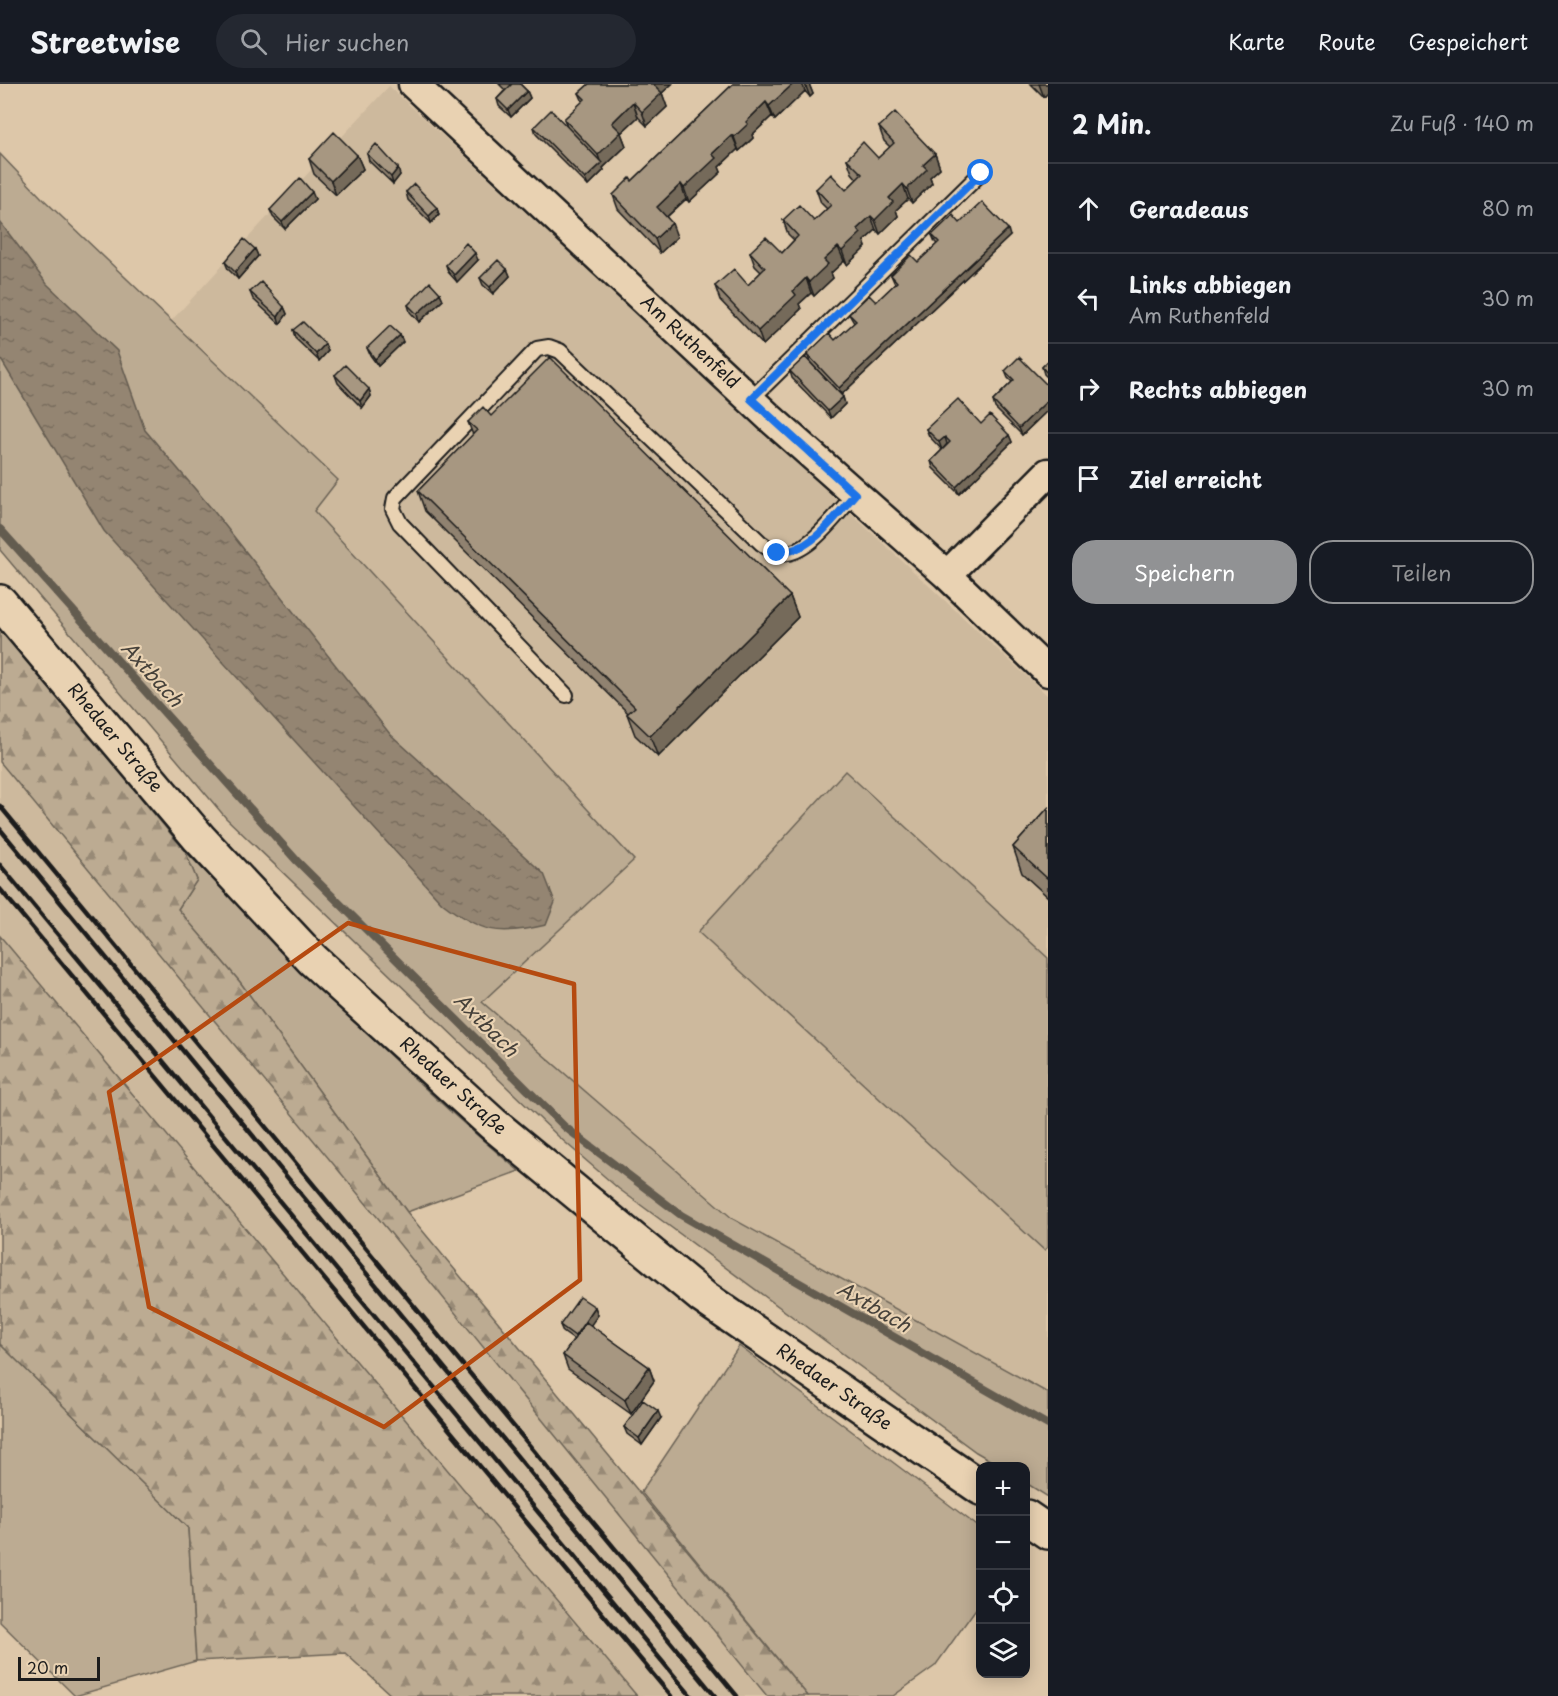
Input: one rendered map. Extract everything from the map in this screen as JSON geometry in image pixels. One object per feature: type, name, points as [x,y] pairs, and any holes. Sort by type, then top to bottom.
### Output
[{"type":"street","name":"Am Ruthenfeld","points":[[413,84],[751,399],[946,575],[1048,672]]},
{"type":"street","points":[[946,575],[1048,473]]},
{"type":"street","name":"Rhedaer Straße","points":[[0,602],[223,864],[313,960],[493,1124],[703,1296],[976,1485]]},
{"type":"street","points":[[1030,1520],[1048,1532]]},
{"type":"lane","points":[[751,399],[981,173]]},
{"type":"lane","points":[[566,695],[400,524],[393,509],[395,498],[537,349],[549,347],[560,351],[761,543],[777,553],[794,552],[816,537],[855,494]]},
{"type":"highlighted area","points":[[348,923],[574,984],[580,1280],[384,1427],[149,1307],[109,1092]]},
{"type":"shaded area","points":[[389,86],[1048,696],[1048,1393],[733,1219],[482,1002],[634,860],[314,511],[338,480],[172,320]]},
{"type":"shaded area","points":[[0,762],[388,1230],[767,1696],[637,1696],[0,936]]},
{"type":"green space","points":[[0,154],[42,198],[338,480],[314,511],[634,860],[482,1002],[733,1219],[1048,1393],[1048,1497],[1030,1486],[1030,1462],[993,1462],[976,1452],[619,1189],[559,1137],[226,818],[0,550]]},
{"type":"green space","points":[[0,628],[185,851],[197,880],[178,909],[240,982],[407,1212],[808,1696],[767,1696],[388,1230],[0,762]]},
{"type":"green space","points":[[845,771],[1048,958],[1048,1247],[1044,1250],[698,932]]},
{"type":"green space","points":[[185,851],[390,1055],[475,1134],[519,1171],[407,1212],[240,982],[178,909],[197,880]]},
{"type":"green space","points":[[0,936],[637,1696],[392,1696],[345,1653],[196,1661],[188,1528],[0,1344]]},
{"type":"green space","points":[[0,1344],[188,1528],[196,1661],[75,1696],[0,1622]]},
{"type":"green space","points":[[739,1346],[976,1525],[976,1609],[935,1666],[893,1696],[808,1696],[641,1492]]},
{"type":"water","points":[[0,222],[47,284],[117,351],[145,430],[212,509],[390,734],[544,874],[555,902],[546,925],[503,931],[491,929],[468,921],[442,903],[104,531],[0,358]]},
{"type":"building","points":[[512,84],[520,84],[527,91],[508,110],[497,99]]},
{"type":"building","points":[[589,84],[653,84],[662,93],[642,112],[633,102],[612,123],[621,132],[598,155],[564,119],[585,99],[579,93]]},
{"type":"building","points":[[733,84],[793,84],[769,106],[766,102],[746,122],[748,124],[712,154],[716,158],[684,188],[681,184],[657,207],[672,223],[655,239],[613,195],[630,178],[632,181]]},
{"type":"building","points":[[551,110],[602,163],[585,179],[534,127]]},
{"type":"building","points":[[895,112],[935,154],[923,165],[927,169],[907,189],[903,184],[889,198],[893,202],[875,220],[871,216],[857,229],[861,233],[842,251],[838,247],[824,260],[828,264],[809,282],[806,278],[793,291],[796,295],[758,331],[715,286],[734,269],[748,285],[765,268],[750,252],[766,237],[782,253],[798,236],[783,220],[799,205],[814,221],[831,205],[816,189],[831,174],[846,190],[862,174],[847,159],[863,142],[878,158],[894,143],[879,127]]},
{"type":"building","points":[[334,132],[357,155],[331,181],[309,159]]},
{"type":"building","points":[[376,144],[398,168],[391,177],[367,154]]},
{"type":"building","points":[[300,178],[312,192],[282,222],[270,210]]},
{"type":"building","points":[[414,184],[437,208],[429,216],[406,192]]},
{"type":"building","points":[[982,202],[1008,229],[839,388],[807,354],[829,333],[835,340],[856,321],[849,314],[869,295],[876,302],[897,282],[891,275],[911,255],[918,262],[939,242],[932,235],[953,215],[960,223]]},
{"type":"building","points":[[244,239],[255,249],[235,272],[225,262]]},
{"type":"building","points":[[466,243],[475,253],[454,275],[446,265]]},
{"type":"building","points":[[498,260],[507,269],[490,287],[480,278]]},
{"type":"building","points":[[261,282],[284,307],[278,317],[250,292]]},
{"type":"building","points":[[430,282],[440,293],[417,314],[408,305]]},
{"type":"building","points":[[303,322],[325,344],[316,354],[293,330]]},
{"type":"building","points":[[390,326],[400,335],[375,359],[367,348]]},
{"type":"building","points":[[550,357],[790,596],[650,736],[627,714],[635,707],[418,491],[477,430],[468,422],[483,407],[491,416]]},
{"type":"building","points":[[805,357],[843,397],[828,411],[790,371]]},
{"type":"building","points":[[1019,357],[1048,386],[1048,400],[1019,428],[993,401],[1014,380],[1005,371]]},
{"type":"building","points":[[1048,361],[1048,374],[1042,367]]},
{"type":"building","points":[[345,365],[369,389],[360,401],[335,375]]},
{"type":"building","points":[[958,399],[981,424],[990,415],[1009,435],[956,487],[931,461],[950,442],[945,437],[939,442],[926,429]]},
{"type":"building","points":[[1048,808],[1048,879],[1013,847]]},
{"type":"building","points":[[580,1297],[595,1307],[575,1336],[560,1325]]},
{"type":"building","points":[[586,1322],[649,1367],[625,1400],[563,1355]]},
{"type":"building","points":[[643,1400],[658,1411],[639,1438],[624,1427]]},
{"type":"waterway","name":"Axtbach","points":[[0,529],[297,861],[565,1127],[681,1215],[1048,1425]]},
{"type":"railway","points":[[0,806],[737,1696]]},
{"type":"railway","points":[[0,829],[715,1696]]},
{"type":"railway","points":[[0,865],[691,1696]]},
{"type":"railway","points":[[0,889],[671,1696]]},
{"type":"route","points":[[777,553],[794,552],[816,537],[855,494],[751,399],[981,173]]}]
